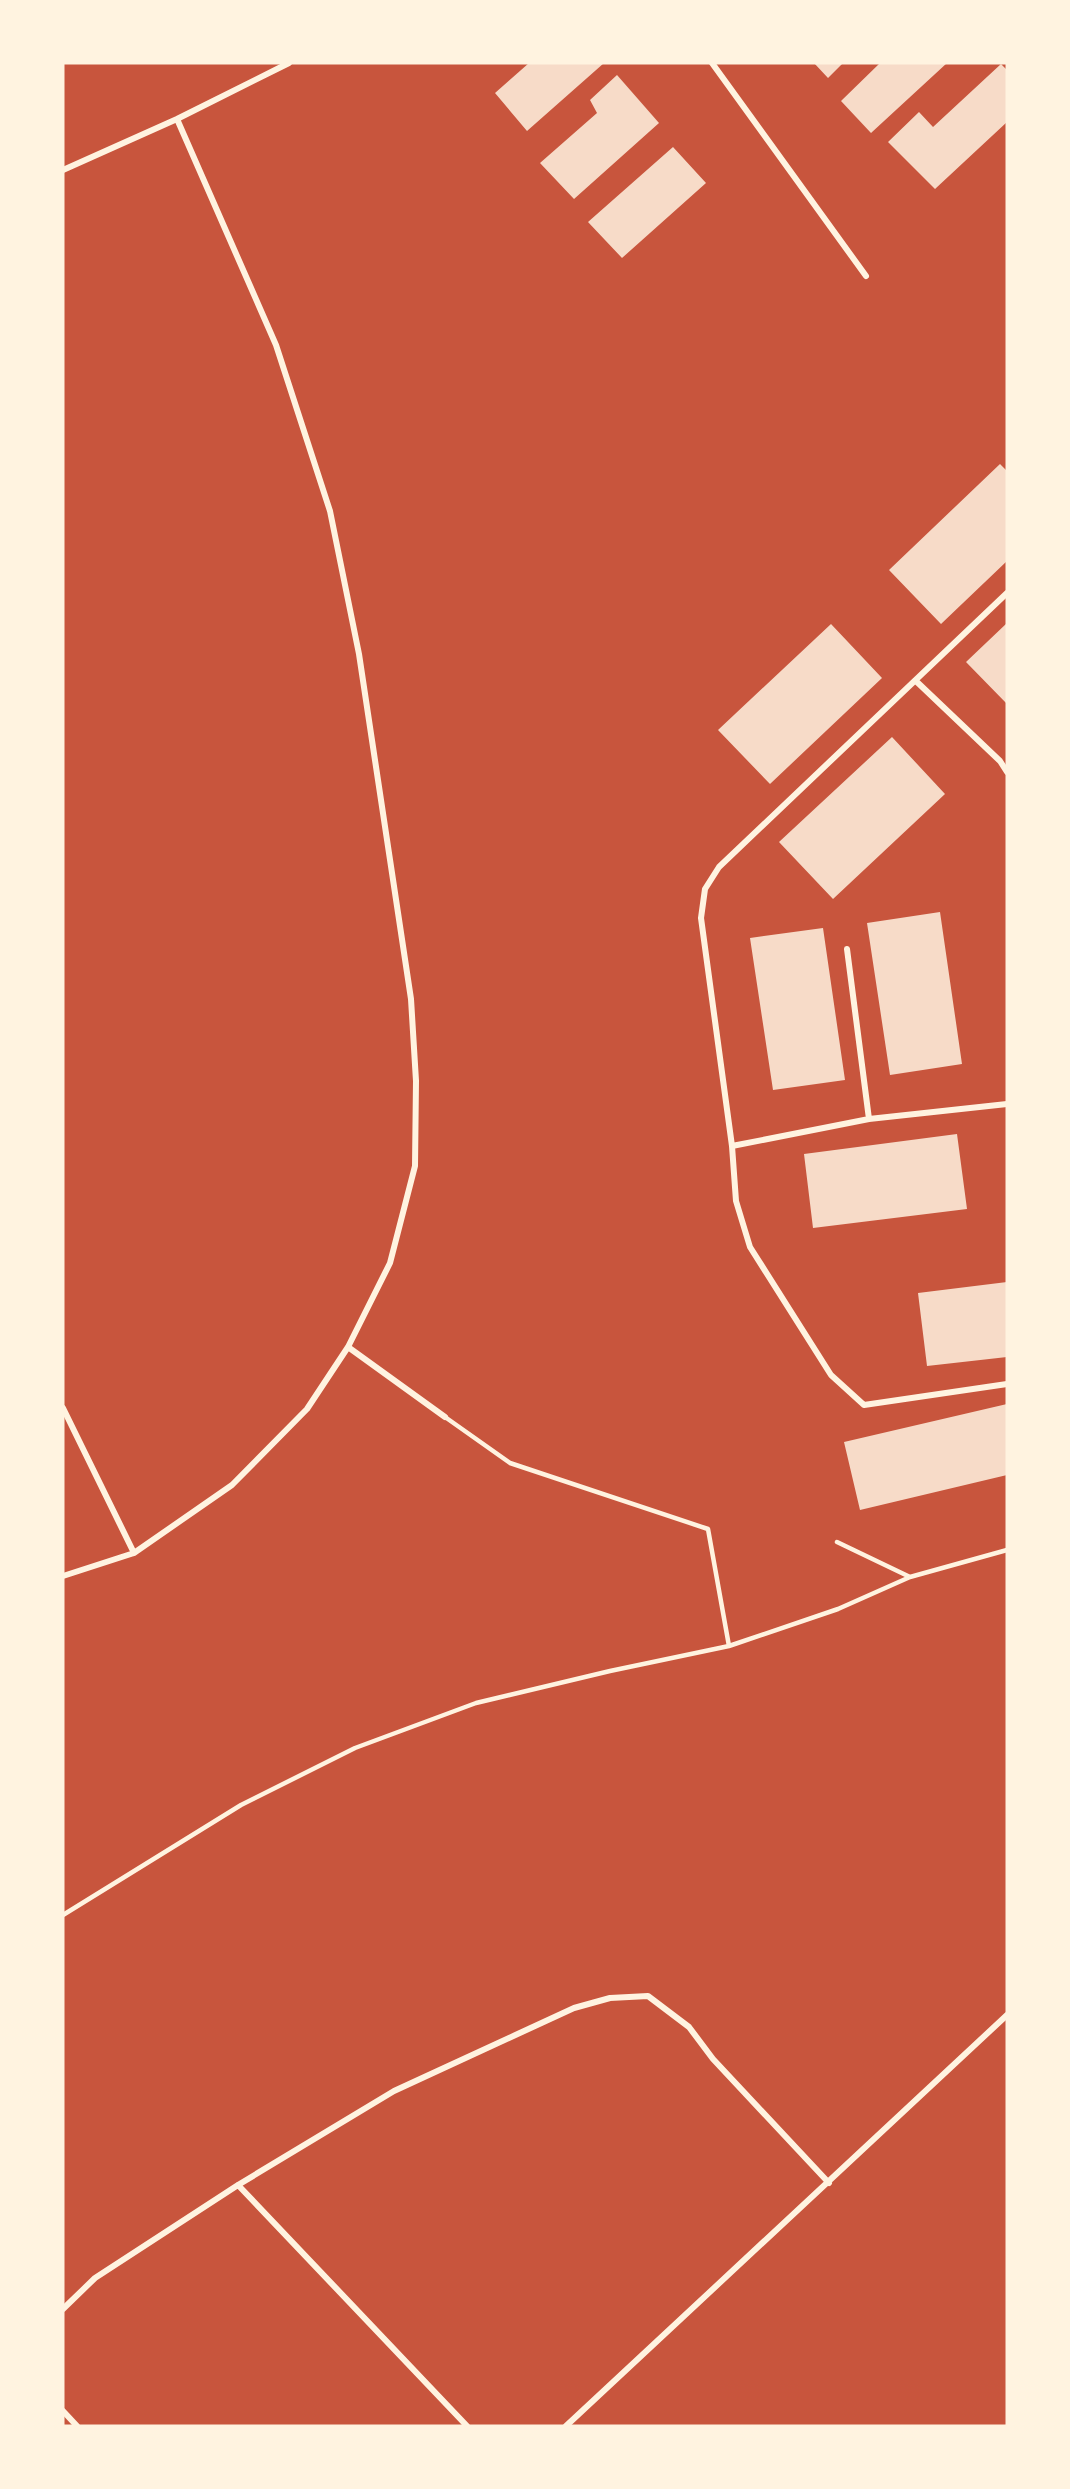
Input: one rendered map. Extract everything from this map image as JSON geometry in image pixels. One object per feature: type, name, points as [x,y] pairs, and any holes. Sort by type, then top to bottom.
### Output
[{"type":"street","points":[[63,170],[177,119],[289,63]]},
{"type":"street","points":[[712,63],[866,276]]},
{"type":"street","points":[[63,1576],[134,1553],[232,1485],[306,1409],[348,1347],[390,1263],[415,1166],[416,1081],[411,999],[359,654],[330,511],[276,345],[177,119]]},
{"type":"street","points":[[1007,593],[917,682],[719,867],[705,889],[701,918],[732,1146],[736,1201],[750,1247],[831,1375],[864,1406],[1007,1384]]},
{"type":"street","points":[[917,682],[1000,761],[1007,772]]},
{"type":"street","points":[[848,949],[869,1119]]},
{"type":"street","points":[[732,1146],[869,1119],[1007,1104]]},
{"type":"street","points":[[348,1347],[445,1417]]},
{"type":"street","points":[[63,1408],[134,1553]]},
{"type":"street","points":[[63,2309],[95,2277],[238,2185],[394,2091],[574,2008],[610,1998],[648,1996],[689,2027],[713,2059],[829,2183]]},
{"type":"street","points":[[566,2426],[1007,2015]]},
{"type":"street","points":[[238,2185],[467,2426]]},
{"type":"street","points":[[63,2411],[77,2426]]},
{"type":"lane","points":[[445,1417],[510,1463],[708,1529],[729,1646]]},
{"type":"lane","points":[[837,1542],[910,1577]]},
{"type":"lane","points":[[63,1915],[241,1805],[356,1748],[476,1703],[729,1646],[838,1609],[910,1577],[1007,1550]]},
{"type":"building","points":[[529,63],[604,63],[527,131],[495,93]]},
{"type":"building","points":[[814,63],[843,63],[828,78]]},
{"type":"building","points":[[880,63],[947,63],[871,133],[841,101]]},
{"type":"building","points":[[1001,64],[1007,70],[1007,122],[935,189],[888,142],[919,112],[933,127]]},
{"type":"building","points":[[617,75],[659,123],[574,199],[540,163],[597,113],[590,100]]},
{"type":"building","points":[[673,147],[706,183],[622,258],[588,222]]},
{"type":"building","points":[[1000,464],[1007,471],[1007,561],[941,624],[889,570]]},
{"type":"building","points":[[1007,623],[1007,704],[966,662]]},
{"type":"building","points":[[831,624],[882,678],[770,784],[718,730]]},
{"type":"building","points":[[892,737],[945,794],[833,899],[779,842]]},
{"type":"building","points":[[940,912],[962,1064],[890,1075],[867,923]]},
{"type":"building","points":[[823,928],[845,1080],[773,1090],[750,938]]},
{"type":"building","points":[[957,1134],[967,1209],[813,1228],[804,1154]]},
{"type":"building","points":[[1007,1282],[1007,1357],[927,1366],[918,1293]]},
{"type":"building","points":[[1007,1404],[1007,1475],[860,1510],[844,1442]]}]
